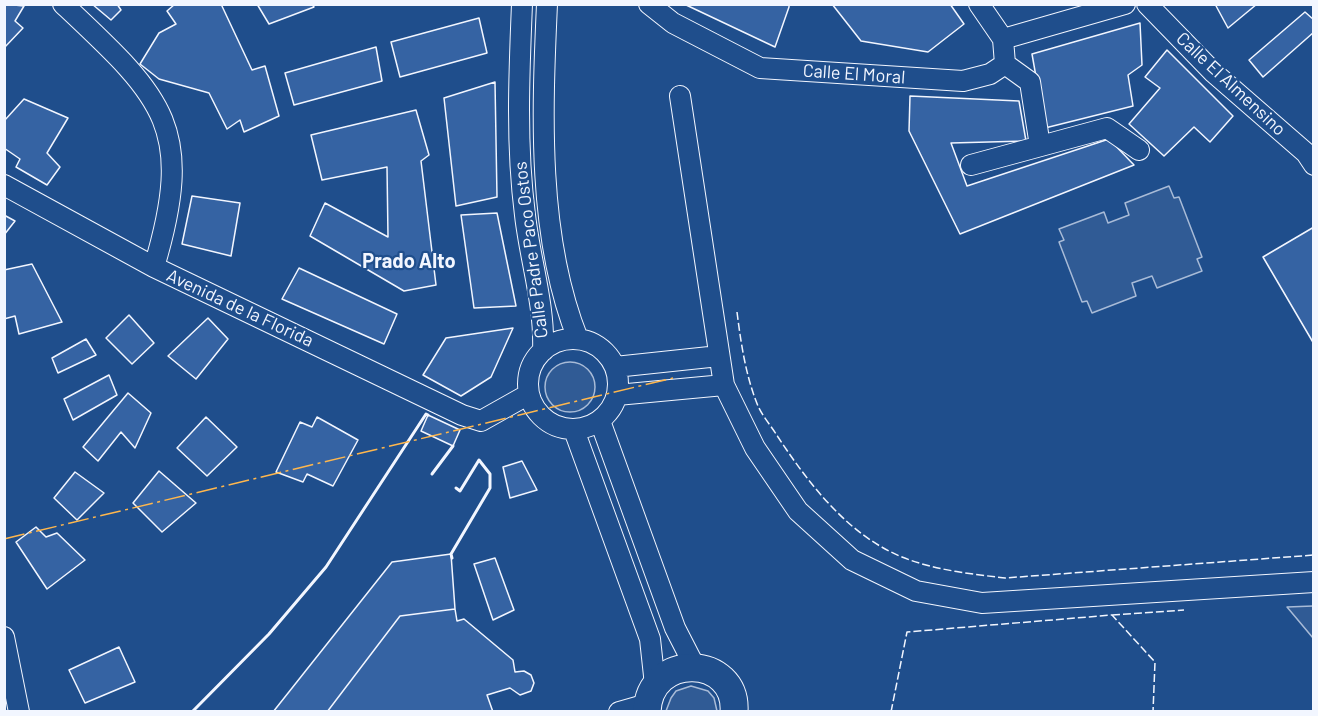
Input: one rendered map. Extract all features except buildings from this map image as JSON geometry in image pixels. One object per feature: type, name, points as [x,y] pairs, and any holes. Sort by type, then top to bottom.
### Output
[{"type":"main road","points":[[650,700],[666,674],[680,668],[695,667],[709,670],[722,679],[730,691],[735,711]]},
{"type":"street","points":[[63,4],[133,71],[148,90],[168,131],[173,184],[165,231],[154,267]]},
{"type":"street","name":"Calle Padre Paco Ostos","points":[[522,4],[519,147],[525,216],[544,331],[543,351]]},
{"type":"street","name":"Calle Padre Paco Ostos","points":[[547,4],[543,117],[548,192],[562,290],[578,339]]},
{"type":"street","name":"Calle El Moral","points":[[649,4],[673,23],[760,68],[963,81],[990,74],[1005,64]]},
{"type":"street","points":[[979,4],[1003,39],[1005,64],[1029,82],[1040,146]]},
{"type":"street","points":[[1003,39],[1125,4]]},
{"type":"street","name":"Calle El Almensino","points":[[1147,4],[1214,73],[1306,153],[1314,165]]},
{"type":"street","points":[[680,96],[724,385],[756,448],[798,511],[852,560],[916,591],[982,603],[1314,582]]},
{"type":"street","points":[[971,165],[1107,128],[1138,150]]},
{"type":"street","name":"Avenida de la Florida","points":[[4,185],[154,267],[462,415],[481,421],[528,394]]},
{"type":"street","points":[[578,339],[600,348],[615,366],[617,395],[611,410],[600,421],[574,430],[556,427],[540,416],[528,394],[528,379],[532,363],[543,351],[559,341],[578,339]]},
{"type":"street","points":[[615,366],[719,356]]},
{"type":"street","points":[[617,395],[724,385]]},
{"type":"street","points":[[600,421],[675,628],[695,667]]},
{"type":"street","points":[[574,430],[650,639],[650,700],[619,711]]},
{"type":"street","points":[[4,637],[19,711]]},
{"type":"shaded area","points":[[1169,186],[1174,198],[1179,197],[1202,257],[1197,259],[1202,271],[1157,288],[1152,276],[1132,283],[1136,296],[1092,313],[1087,301],[1082,302],[1059,242],[1064,240],[1059,229],[1104,212],[1108,223],[1129,215],[1125,203]]},
{"type":"shaded area","points":[[565,362],[575,362],[588,369],[595,382],[595,392],[588,405],[575,412],[565,412],[556,408],[549,401],[545,392],[545,382],[549,373],[556,366]]},
{"type":"shaded area","points":[[1314,606],[1313,638],[1287,607]]},
{"type":"shaded area","points":[[691,686],[708,691],[714,698],[717,711],[666,711],[676,691]]},
{"type":"fence","points":[[737,312],[747,372],[758,406],[765,418],[803,472],[831,506],[864,536],[902,557],[940,568],[1005,578],[1314,555]]},
{"type":"fence","points":[[1112,615],[1184,610]]},
{"type":"fence","points":[[891,712],[907,632],[1112,615],[1155,662],[1153,712]]},
{"type":"wall","points":[[192,712],[269,634],[326,567],[426,414],[428,415]]},
{"type":"wall","points":[[432,474],[453,446]]},
{"type":"wall","points":[[452,558],[451,554],[490,488],[490,474],[479,460],[460,491],[456,488]]},
{"type":"power","points":[[4,539],[673,378]]},
{"type":"district","name":"Prado Alto","points":[[409,261]]}]
